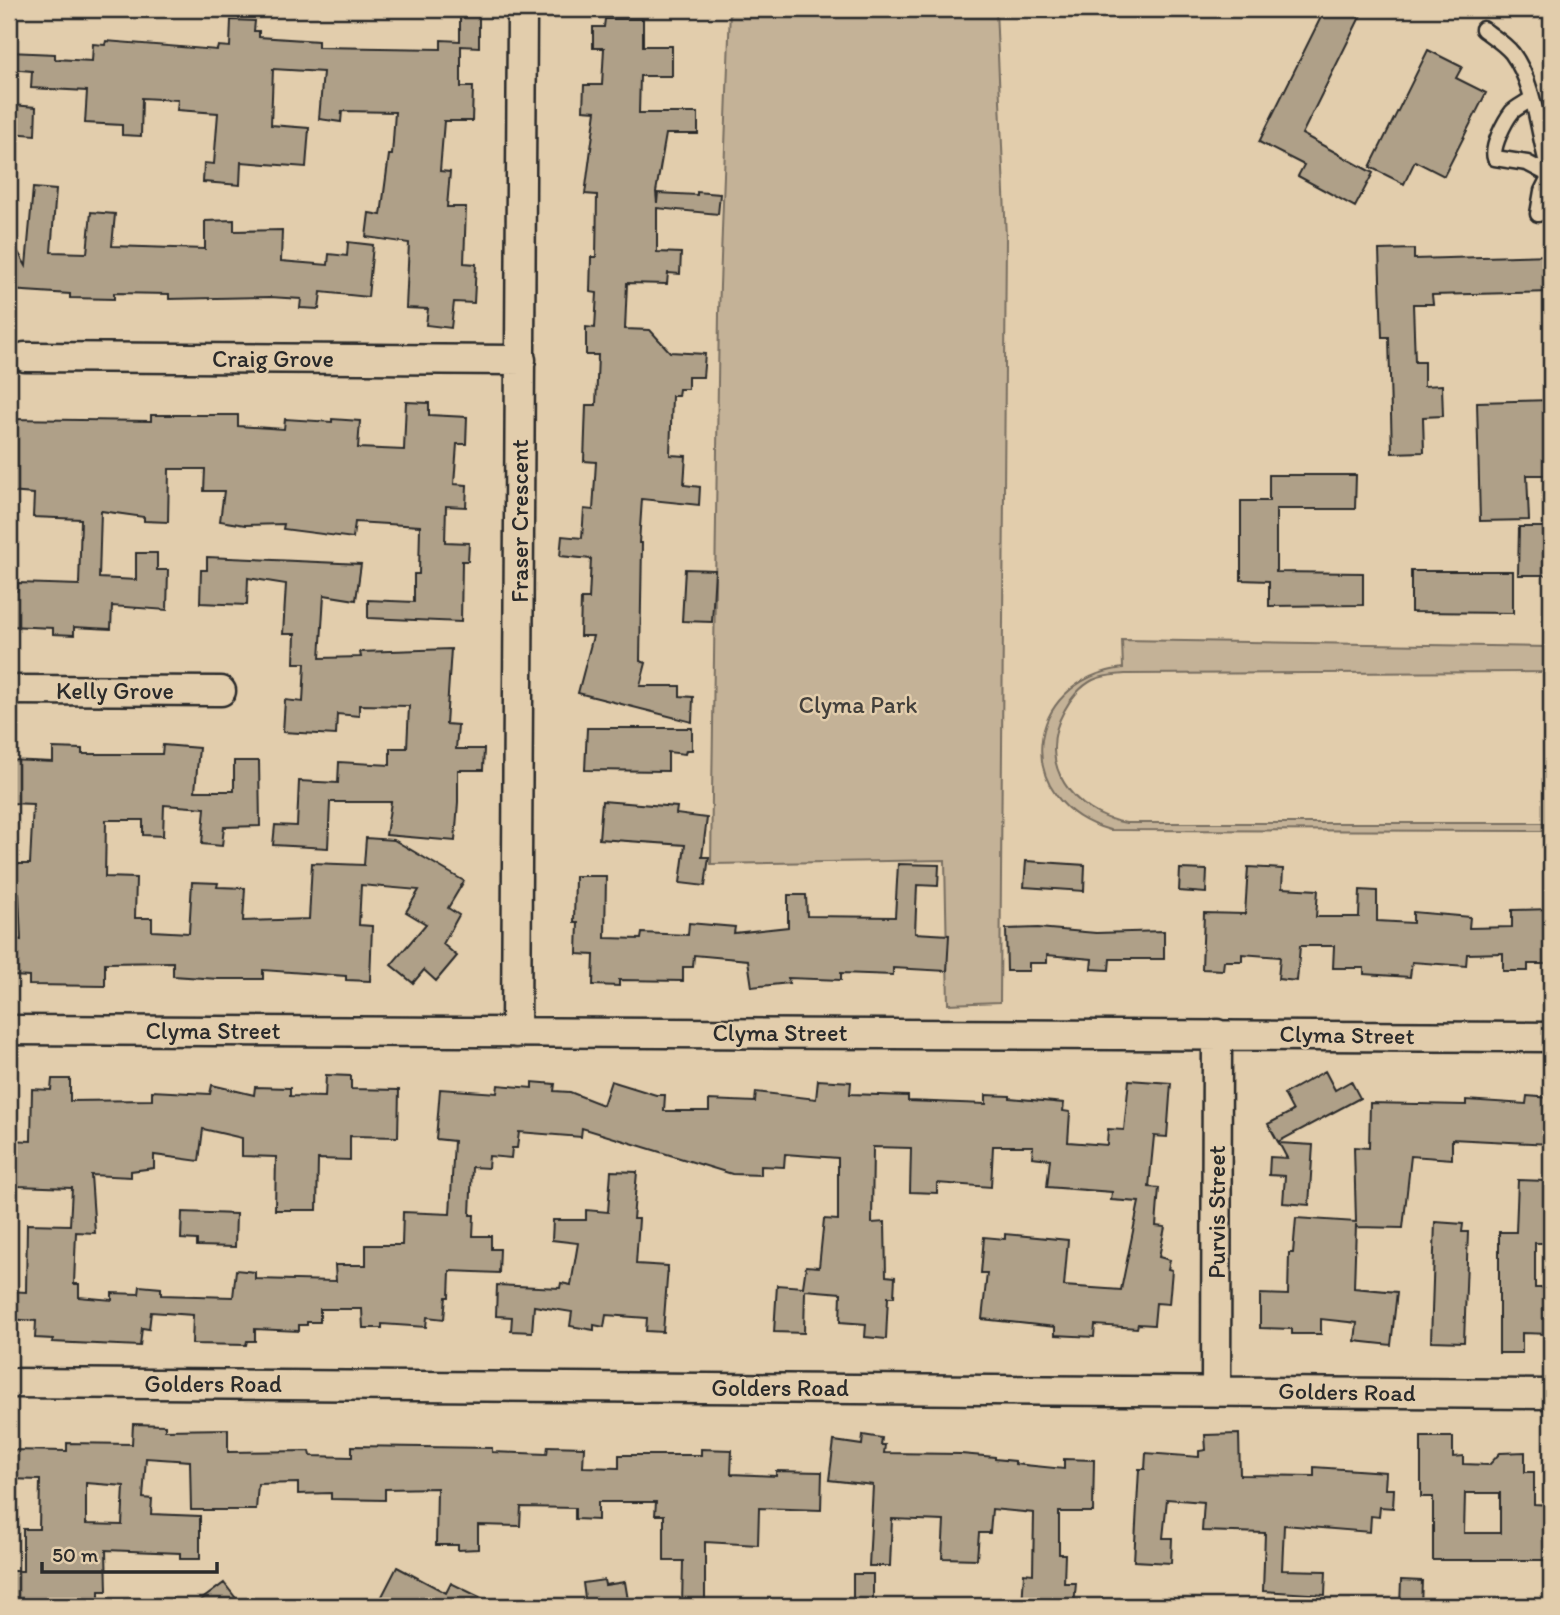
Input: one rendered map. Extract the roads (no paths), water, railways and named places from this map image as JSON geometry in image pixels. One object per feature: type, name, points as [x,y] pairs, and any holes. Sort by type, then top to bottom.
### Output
[{"type":"street","name":"Fraser Crescent","points":[[516,1033],[523,9]]},
{"type":"street","name":"Craig Grove","points":[[25,357],[521,360]]},
{"type":"street","name":"Kelly Grove","points":[[9,690],[220,691]]},
{"type":"street","name":"Clyma Street","points":[[9,1030],[1551,1037]]},
{"type":"street","name":"Purvis Street","points":[[1216,1391],[1217,1034]]},
{"type":"street","name":"Golders Road","points":[[9,1383],[1551,1394]]},
{"type":"lane","points":[[1482,29],[1513,55],[1531,99],[1551,176],[1542,191],[1538,214]]},
{"type":"lane","points":[[1531,99],[1513,111],[1494,145],[1493,153],[1495,158],[1527,163],[1551,176]]},
{"type":"park label","name":"Clyma Park","points":[[858,705]]}]
